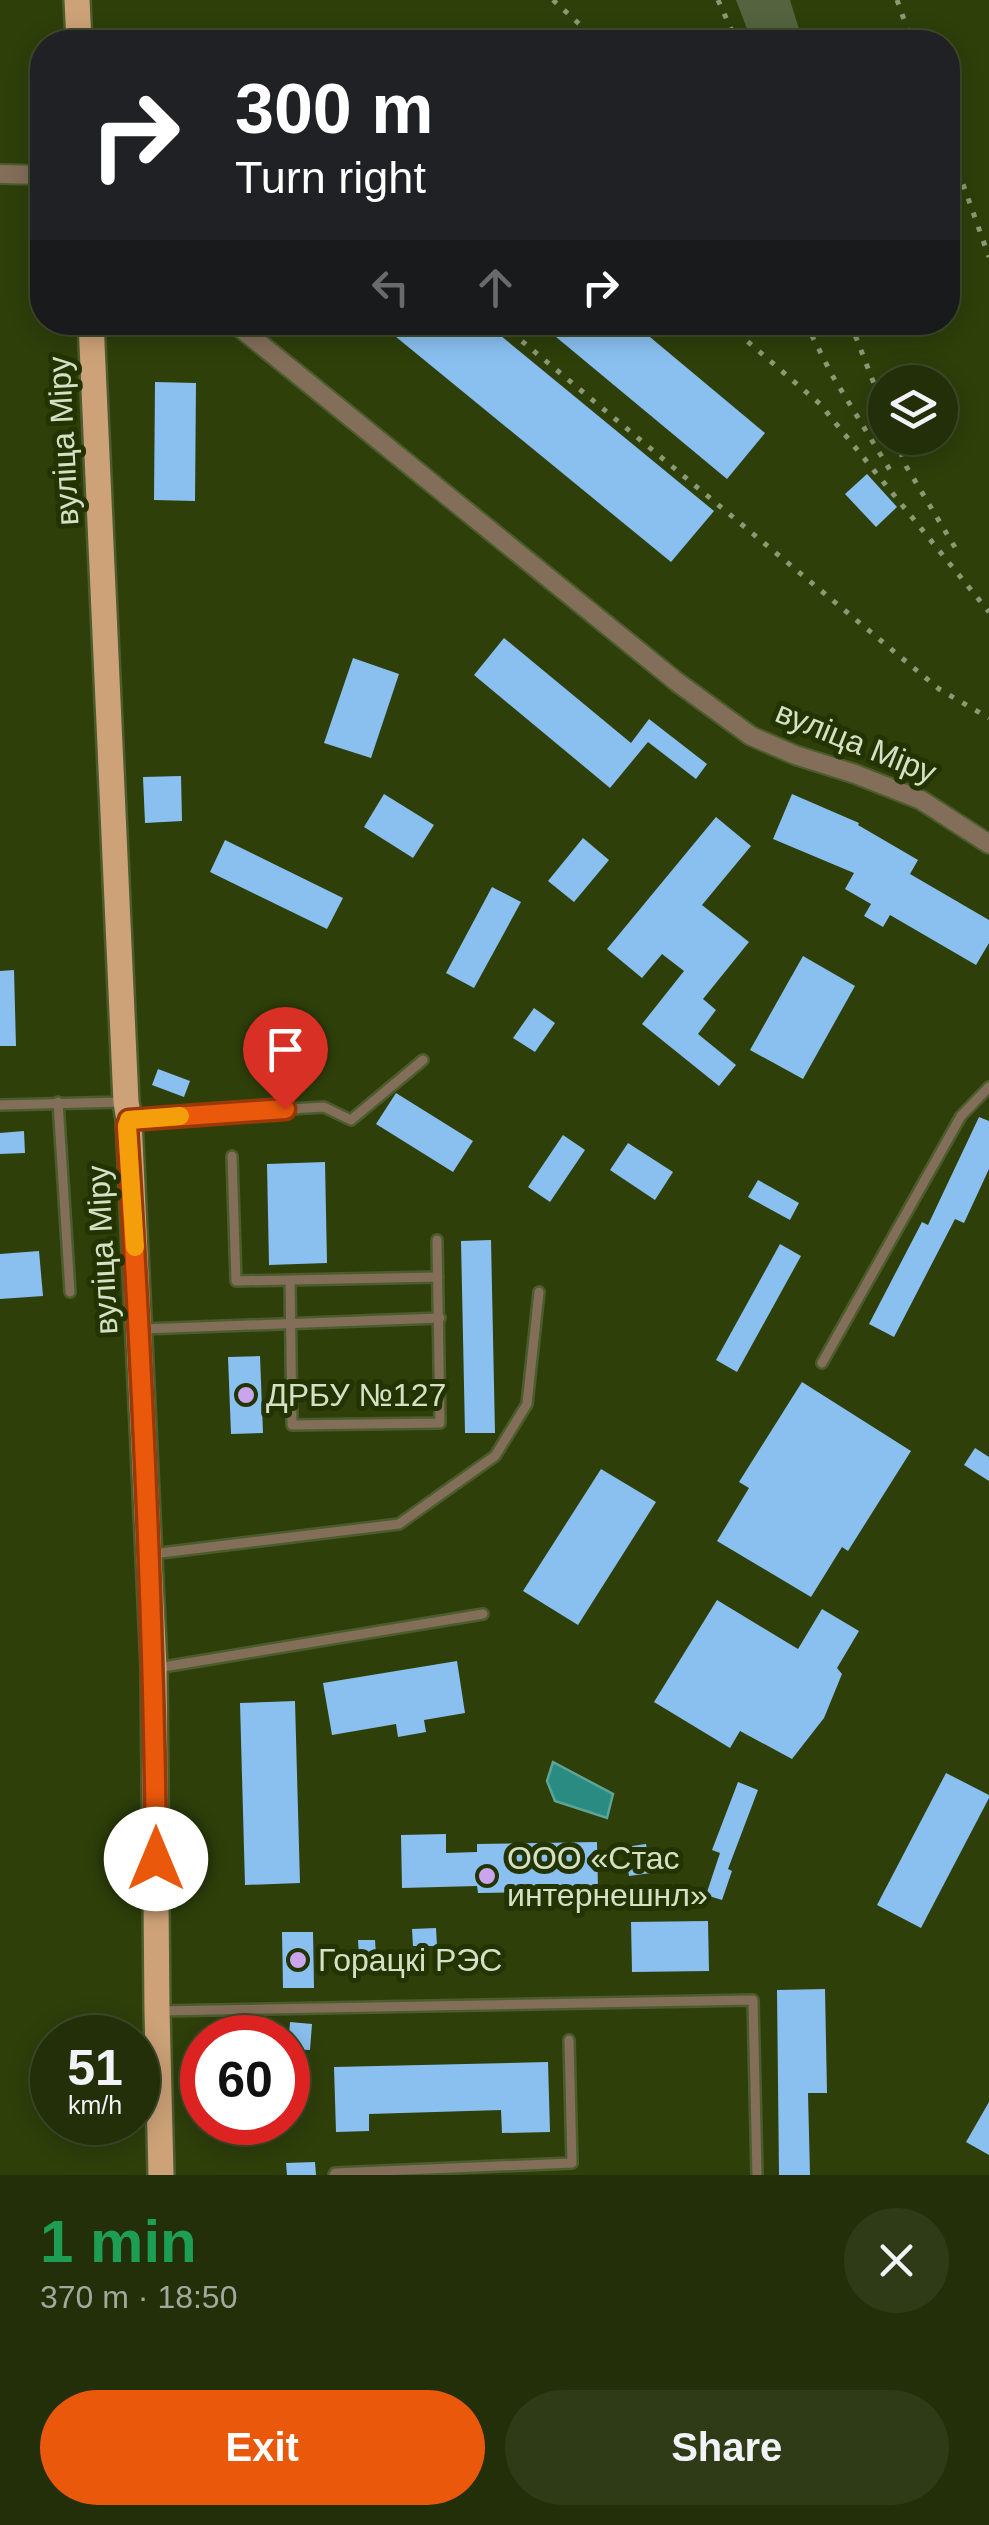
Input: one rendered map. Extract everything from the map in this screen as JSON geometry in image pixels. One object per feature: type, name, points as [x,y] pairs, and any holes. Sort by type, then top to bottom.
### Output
[{"type":"main road","points":[[78,0],[79,30]]},
{"type":"main road","name":"вуліца Міру","points":[[91,335],[154,1668],[156,2015]]},
{"type":"main road","name":"вуліца Міру","points":[[160,2142],[162,2175]]},
{"type":"street","points":[[0,174],[30,175]]},
{"type":"street","name":"вуліца Міру","points":[[249,335],[677,682],[752,736],[921,800],[989,844]]},
{"type":"lane","points":[[0,1105],[58,1102],[127,1111],[324,1107],[351,1120],[423,1060]]},
{"type":"lane","points":[[822,1363],[961,1116],[989,1086]]},
{"type":"lane","points":[[58,1102],[70,1292]]},
{"type":"lane","points":[[232,1156],[236,1282],[438,1277]]},
{"type":"lane","points":[[290,1281],[292,1426],[440,1423],[438,1240]]},
{"type":"lane","points":[[149,1555],[399,1524],[495,1456],[527,1404],[538,1292]]},
{"type":"lane","points":[[140,1329],[440,1318]]},
{"type":"lane","points":[[154,1668],[483,1614]]},
{"type":"lane","points":[[156,2011],[753,2000],[756,2175]]},
{"type":"lane","points":[[334,2175],[572,2163],[569,2040]]},
{"type":"green space","points":[[736,0],[790,0],[799,30],[747,30]]},
{"type":"water","points":[[553,1762],[613,1794],[607,1818],[555,1801],[547,1781]]},
{"type":"building","points":[[394,335],[500,335],[714,511],[671,562]]},
{"type":"building","points":[[554,335],[648,335],[765,433],[727,479]]},
{"type":"building","points":[[155,382],[196,383],[195,501],[154,500]]},
{"type":"building","points":[[867,474],[897,507],[876,527],[845,494]]},
{"type":"building","points":[[504,638],[631,743],[649,719],[707,764],[696,779],[648,742],[610,788],[474,675]]},
{"type":"building","points":[[353,658],[399,674],[371,758],[324,743]]},
{"type":"building","points":[[181,776],[182,821],[145,823],[143,777]]},
{"type":"building","points":[[384,794],[434,825],[413,858],[364,827]]},
{"type":"building","points":[[792,794],[859,823],[918,860],[910,874],[989,920],[989,943],[976,965],[890,915],[883,927],[864,916],[871,904],[845,889],[854,873],[773,839]]},
{"type":"building","points":[[716,817],[751,846],[702,905],[749,942],[703,999],[716,1010],[698,1034],[736,1065],[719,1086],[642,1024],[684,971],[662,954],[642,978],[607,949]]},
{"type":"building","points":[[583,838],[609,860],[574,902],[548,881]]},
{"type":"building","points":[[225,840],[343,898],[327,929],[210,872]]},
{"type":"building","points":[[492,887],[521,902],[474,988],[446,973]]},
{"type":"building","points":[[803,956],[855,986],[803,1079],[750,1050]]},
{"type":"building","points":[[14,970],[16,1046],[0,1046],[0,971]]},
{"type":"building","points":[[534,1008],[555,1023],[535,1052],[513,1038]]},
{"type":"building","points":[[158,1069],[190,1081],[184,1097],[152,1085]]},
{"type":"building","points":[[396,1093],[473,1141],[453,1172],[376,1124]]},
{"type":"building","points":[[979,1117],[989,1121],[989,1169],[964,1223],[955,1219],[894,1337],[869,1324],[922,1222],[928,1225]]},
{"type":"building","points":[[24,1131],[25,1153],[0,1154],[0,1133]]},
{"type":"building","points":[[563,1135],[585,1150],[550,1202],[528,1187]]},
{"type":"building","points":[[628,1143],[673,1172],[655,1200],[610,1170]]},
{"type":"building","points":[[325,1162],[327,1263],[269,1265],[267,1164]]},
{"type":"building","points":[[758,1180],[799,1203],[790,1220],[748,1197]]},
{"type":"building","points":[[491,1240],[495,1433],[465,1433],[461,1241]]},
{"type":"building","points":[[780,1244],[801,1256],[737,1372],[716,1360]]},
{"type":"building","points":[[39,1251],[43,1296],[0,1299],[0,1254]]},
{"type":"building","name":"ДРБУ №127","points":[[260,1356],[263,1433],[231,1434],[228,1357]]},
{"type":"building","points":[[802,1382],[911,1451],[848,1551],[842,1547],[811,1597],[717,1541],[749,1488],[739,1482]]},
{"type":"building","points":[[975,1448],[989,1457],[989,1481],[964,1465]]},
{"type":"building","points":[[601,1469],[656,1502],[578,1625],[523,1591]]},
{"type":"building","points":[[717,1600],[798,1649],[822,1609],[859,1631],[837,1668],[842,1674],[824,1718],[792,1759],[740,1731],[730,1748],[654,1702]]},
{"type":"building","points":[[457,1661],[465,1713],[424,1720],[426,1732],[398,1737],[396,1724],[332,1735],[323,1683]]},
{"type":"building","points":[[295,1701],[300,1883],[245,1885],[240,1703]]},
{"type":"building","points":[[946,1773],[989,1798],[921,1928],[877,1905]]},
{"type":"building","points":[[738,1782],[758,1790],[728,1869],[732,1871],[722,1900],[706,1895],[720,1853],[712,1850]]},
{"type":"building","points":[[446,1834],[446,1853],[477,1852],[477,1844],[597,1842],[598,1891],[478,1893],[477,1886],[402,1888],[401,1835]]},
{"type":"building","points":[[646,1844],[651,1873],[629,1876],[625,1847]]},
{"type":"building","points":[[708,1921],[709,1971],[632,1972],[631,1922]]},
{"type":"building","points":[[436,1928],[437,1946],[413,1946],[412,1929]]},
{"type":"building","name":"Горацкі РЭС","points":[[282,1932],[313,1932],[314,1988],[283,1988]]},
{"type":"building","points":[[358,1940],[375,1940],[376,1955],[359,1955]]},
{"type":"building","points":[[825,1989],[827,2093],[808,2093],[810,2175],[779,2175],[777,1990]]},
{"type":"building","points":[[548,2062],[550,2132],[502,2133],[501,2110],[369,2114],[369,2131],[336,2132],[334,2067]]},
{"type":"building","points":[[989,2102],[989,2155],[966,2142]]},
{"type":"building","points":[[315,2162],[316,2175],[287,2175],[286,2163]]},
{"type":"railway","points":[[553,0],[586,30]]},
{"type":"railway","points":[[718,0],[732,30]]},
{"type":"railway","points":[[897,0],[908,30]]},
{"type":"railway","points":[[960,176],[989,257]]},
{"type":"railway","points":[[515,335],[939,689],[989,718]]},
{"type":"railway","points":[[740,335],[820,404],[989,612]]},
{"type":"railway","points":[[812,335],[893,475]]},
{"type":"railway","points":[[855,335],[868,368]]},
{"type":"railway","points":[[902,455],[959,554]]},
{"type":"slow traffic","points":[[135,1247],[129,1120],[180,1116]]},
{"type":"place","name":"ДРБУ №127","points":[[246,1395]]},
{"type":"place","name":"ООО «Стас интернешнл»","points":[[487,1876]]},
{"type":"place","name":"Горацкі РЭС","points":[[298,1960]]},
{"type":"route","points":[[156,1859],[154,1668],[127,1126],[129,1120],[285,1109]]}]
